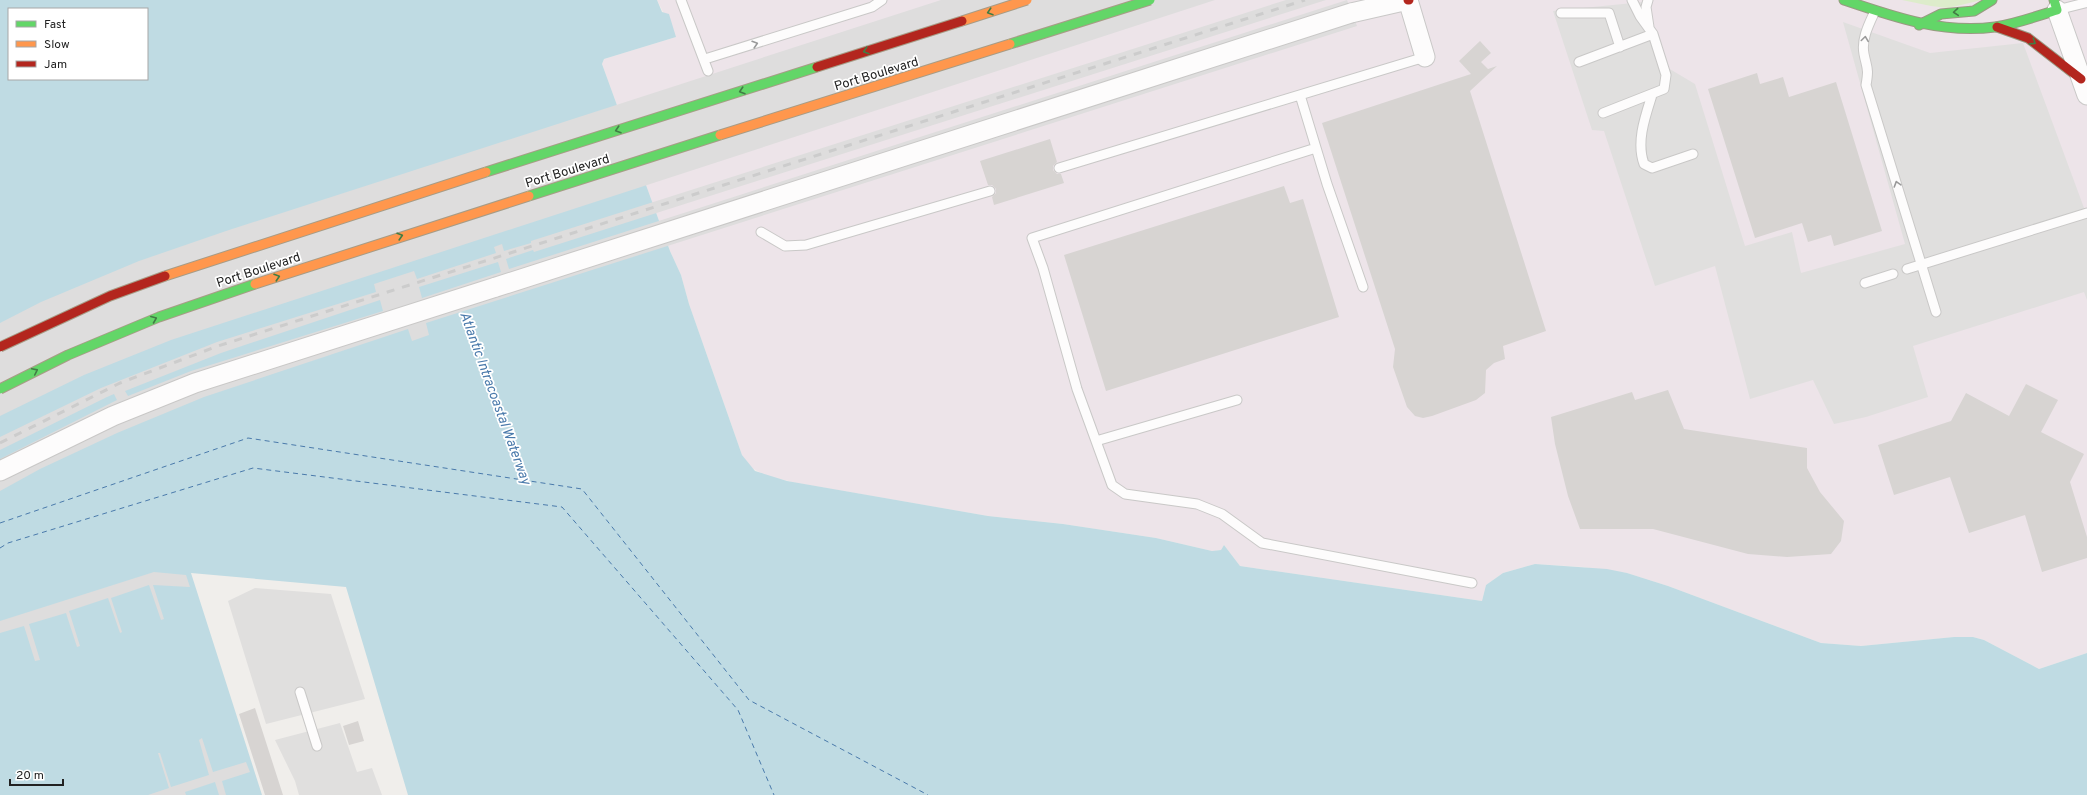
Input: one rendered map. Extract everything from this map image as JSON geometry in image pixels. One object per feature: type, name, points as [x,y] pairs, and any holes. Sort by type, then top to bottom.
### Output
[{"type":"main road","name":"Port Boulevard","points":[[0,347],[90,305],[194,265],[1027,0]]},
{"type":"main road","name":"Port Boulevard","points":[[0,389],[103,340],[214,297],[344,254],[1150,0]]},
{"type":"main road","points":[[1844,0],[1919,25],[1945,29],[1997,27],[2056,5]]},
{"type":"main road","points":[[1919,25],[1941,14],[1974,11],[1992,0]]},
{"type":"main road","points":[[1997,27],[2028,38],[2057,59],[2084,87]]},
{"type":"street","points":[[0,471],[113,416],[195,383],[1351,13],[1408,0],[1425,57]]},
{"type":"street","points":[[2056,5],[2084,87]]},
{"type":"lane","points":[[681,0],[705,59],[708,71]]},
{"type":"lane","points":[[705,59],[872,8],[882,0]]},
{"type":"lane","points":[[1632,0],[1640,16],[1651,31]]},
{"type":"lane","points":[[1603,113],[1664,89],[1666,75],[1651,31],[1646,7],[1648,0]]},
{"type":"lane","points":[[2056,5],[2085,2]]},
{"type":"lane","points":[[1875,10],[1865,35],[1864,53],[1869,68],[1866,85],[1936,312]]},
{"type":"lane","points":[[1561,13],[1609,13],[1620,47]]},
{"type":"lane","points":[[1579,62],[1620,47],[1651,31]]},
{"type":"lane","points":[[1059,168],[1425,57]]},
{"type":"lane","points":[[1300,95],[1316,148],[1363,287]]},
{"type":"lane","points":[[1652,95],[1644,123],[1640,153],[1644,164],[1652,168],[1693,154]]},
{"type":"lane","points":[[1316,148],[1032,238],[1043,268],[1077,389],[1112,485],[1125,494],[1197,504],[1222,514],[1262,543],[1472,583]]},
{"type":"lane","points":[[761,232],[785,246],[806,245],[990,191]]},
{"type":"lane","points":[[1907,269],[2087,213]]},
{"type":"lane","points":[[1865,283],[1893,274]]},
{"type":"lane","points":[[1096,441],[1237,400]]},
{"type":"lane","points":[[300,692],[317,746]]},
{"type":"shaded area","points":[[657,0],[2087,0],[2087,653],[2039,669],[1984,640],[1973,637],[1954,637],[1861,646],[1821,643],[1668,586],[1627,573],[1583,567],[1535,564],[1503,573],[1486,585],[1482,601],[1240,566],[1224,545],[1221,550],[1212,551],[1156,538],[1063,524],[988,516],[797,483],[767,476],[750,467],[742,455],[689,304],[681,275],[670,251],[602,64],[604,59],[676,37]]},
{"type":"shaded area","points":[[1643,2],[1663,65],[1695,84],[1745,246],[1792,232],[1801,273],[1905,244],[1843,22],[1930,53],[2023,43],[2087,216],[2087,300],[2084,292],[1913,346],[1928,397],[1866,417],[1834,424],[1813,380],[1750,399],[1715,266],[1655,286],[1604,131],[1592,130],[1553,11]]},
{"type":"shaded area","points":[[255,588],[331,594],[365,699],[266,724],[228,601]]},
{"type":"shaded area","points":[[340,723],[357,772],[372,768],[382,795],[299,795],[295,781],[275,740]]},
{"type":"green space","points":[[1902,0],[1982,0],[1948,8]]},
{"type":"water","name":"Atlantic Intracoastal Waterway","points":[[0,0],[657,0],[662,12],[669,14],[676,37],[604,59],[602,64],[670,251],[681,275],[689,304],[742,455],[755,471],[787,481],[988,516],[1063,524],[1156,538],[1212,551],[1221,550],[1224,545],[1240,566],[1482,601],[1486,585],[1503,573],[1535,564],[1607,569],[1627,573],[1668,586],[1821,643],[1861,646],[1954,637],[1973,637],[1984,640],[2039,669],[2087,653],[2087,795],[408,795],[346,587],[191,573],[262,795],[0,795]]},
{"type":"pier","points":[[941,0],[1215,0],[171,340],[84,375],[0,416],[0,323],[41,302],[139,261],[226,231]]},
{"type":"pier","points":[[1286,0],[1326,0],[534,252],[533,250],[506,259],[509,269],[1347,0],[1357,26],[426,323],[429,335],[412,341],[408,329],[204,397],[117,433],[40,469],[0,491],[0,459],[117,400],[114,394],[0,450],[0,437],[101,388],[217,342],[376,292],[374,284],[414,271],[417,279],[496,253],[494,247],[502,244],[504,251],[531,243],[531,241]],"holes":[[[498,262],[501,272],[422,298],[419,287]],[[380,300],[383,311],[191,371],[128,396],[125,391],[221,353]]]},
{"type":"pier","points":[[154,572],[186,575],[190,587],[153,585],[164,619],[161,620],[149,585],[111,598],[122,632],[120,633],[108,598],[69,611],[80,646],[77,647],[66,613],[29,624],[40,660],[35,661],[24,626],[0,633],[0,621]]},
{"type":"pier","points":[[202,738],[213,772],[246,762],[250,772],[222,781],[226,795],[219,795],[215,782],[185,792],[186,795],[148,795],[169,788],[158,753],[160,753],[171,787],[209,775],[199,740]]},
{"type":"building","points":[[1480,41],[1491,53],[1481,62],[1488,69],[1497,66],[1470,91],[1546,331],[1503,346],[1505,359],[1494,363],[1486,370],[1485,393],[1476,400],[1423,418],[1415,416],[1407,407],[1393,367],[1395,349],[1322,123],[1471,74],[1459,61]]},
{"type":"building","points":[[1757,73],[1760,84],[1783,77],[1789,97],[1836,82],[1882,231],[1834,246],[1831,235],[1808,242],[1802,223],[1755,238],[1708,89]]},
{"type":"building","points":[[1050,139],[1057,162],[1053,166],[1053,170],[1057,174],[1061,174],[1064,183],[994,205],[992,197],[996,193],[996,189],[992,185],[988,185],[980,161]]},
{"type":"building","points":[[1284,186],[1290,203],[1303,199],[1339,317],[1106,391],[1064,255]]},
{"type":"building","points":[[2026,384],[2058,400],[2041,432],[2084,454],[2070,482],[2087,537],[2087,558],[2042,572],[2025,515],[1969,533],[1950,477],[1894,495],[1878,445],[1951,421],[1966,393],[2009,416]]},
{"type":"building","points":[[1668,390],[1684,429],[1807,448],[1807,468],[1820,492],[1844,521],[1841,541],[1831,554],[1787,557],[1748,554],[1653,529],[1580,529],[1568,496],[1555,444],[1551,417],[1632,392],[1635,400]]},
{"type":"building","points":[[255,708],[283,795],[265,795],[239,714]]},
{"type":"building","points":[[358,721],[364,741],[349,745],[343,726]]},
{"type":"ferry route","points":[[0,523],[248,438],[582,489],[749,700],[928,795]]},
{"type":"ferry route","points":[[0,548],[8,543],[253,468],[562,507],[738,710],[774,795]]},
{"type":"railway","points":[[0,443],[120,383],[218,346],[1305,0]]},
{"type":"traffic: fast","points":[[1010,44],[1150,0]]},
{"type":"traffic: fast","points":[[1844,0],[1900,18],[1918,22],[1937,26],[1975,29],[2011,24],[2057,10],[2054,0]]},
{"type":"traffic: fast","points":[[1919,25],[1941,14],[1974,11],[1992,0]]},
{"type":"traffic: fast","points":[[486,172],[817,67]]},
{"type":"traffic: fast","points":[[529,196],[720,135]]},
{"type":"traffic: fast","points":[[0,389],[68,355],[159,317],[255,284]]},
{"type":"traffic: jam","points":[[817,67],[962,21]]},
{"type":"traffic: jam","points":[[1997,27],[2028,38],[2081,79]]},
{"type":"traffic: jam","points":[[0,347],[110,296],[165,276]]},
{"type":"traffic: slow","points":[[962,21],[1027,0]]},
{"type":"traffic: slow","points":[[720,135],[1010,44]]},
{"type":"traffic: slow","points":[[165,276],[486,172]]},
{"type":"traffic: slow","points":[[255,284],[529,196]]}]
